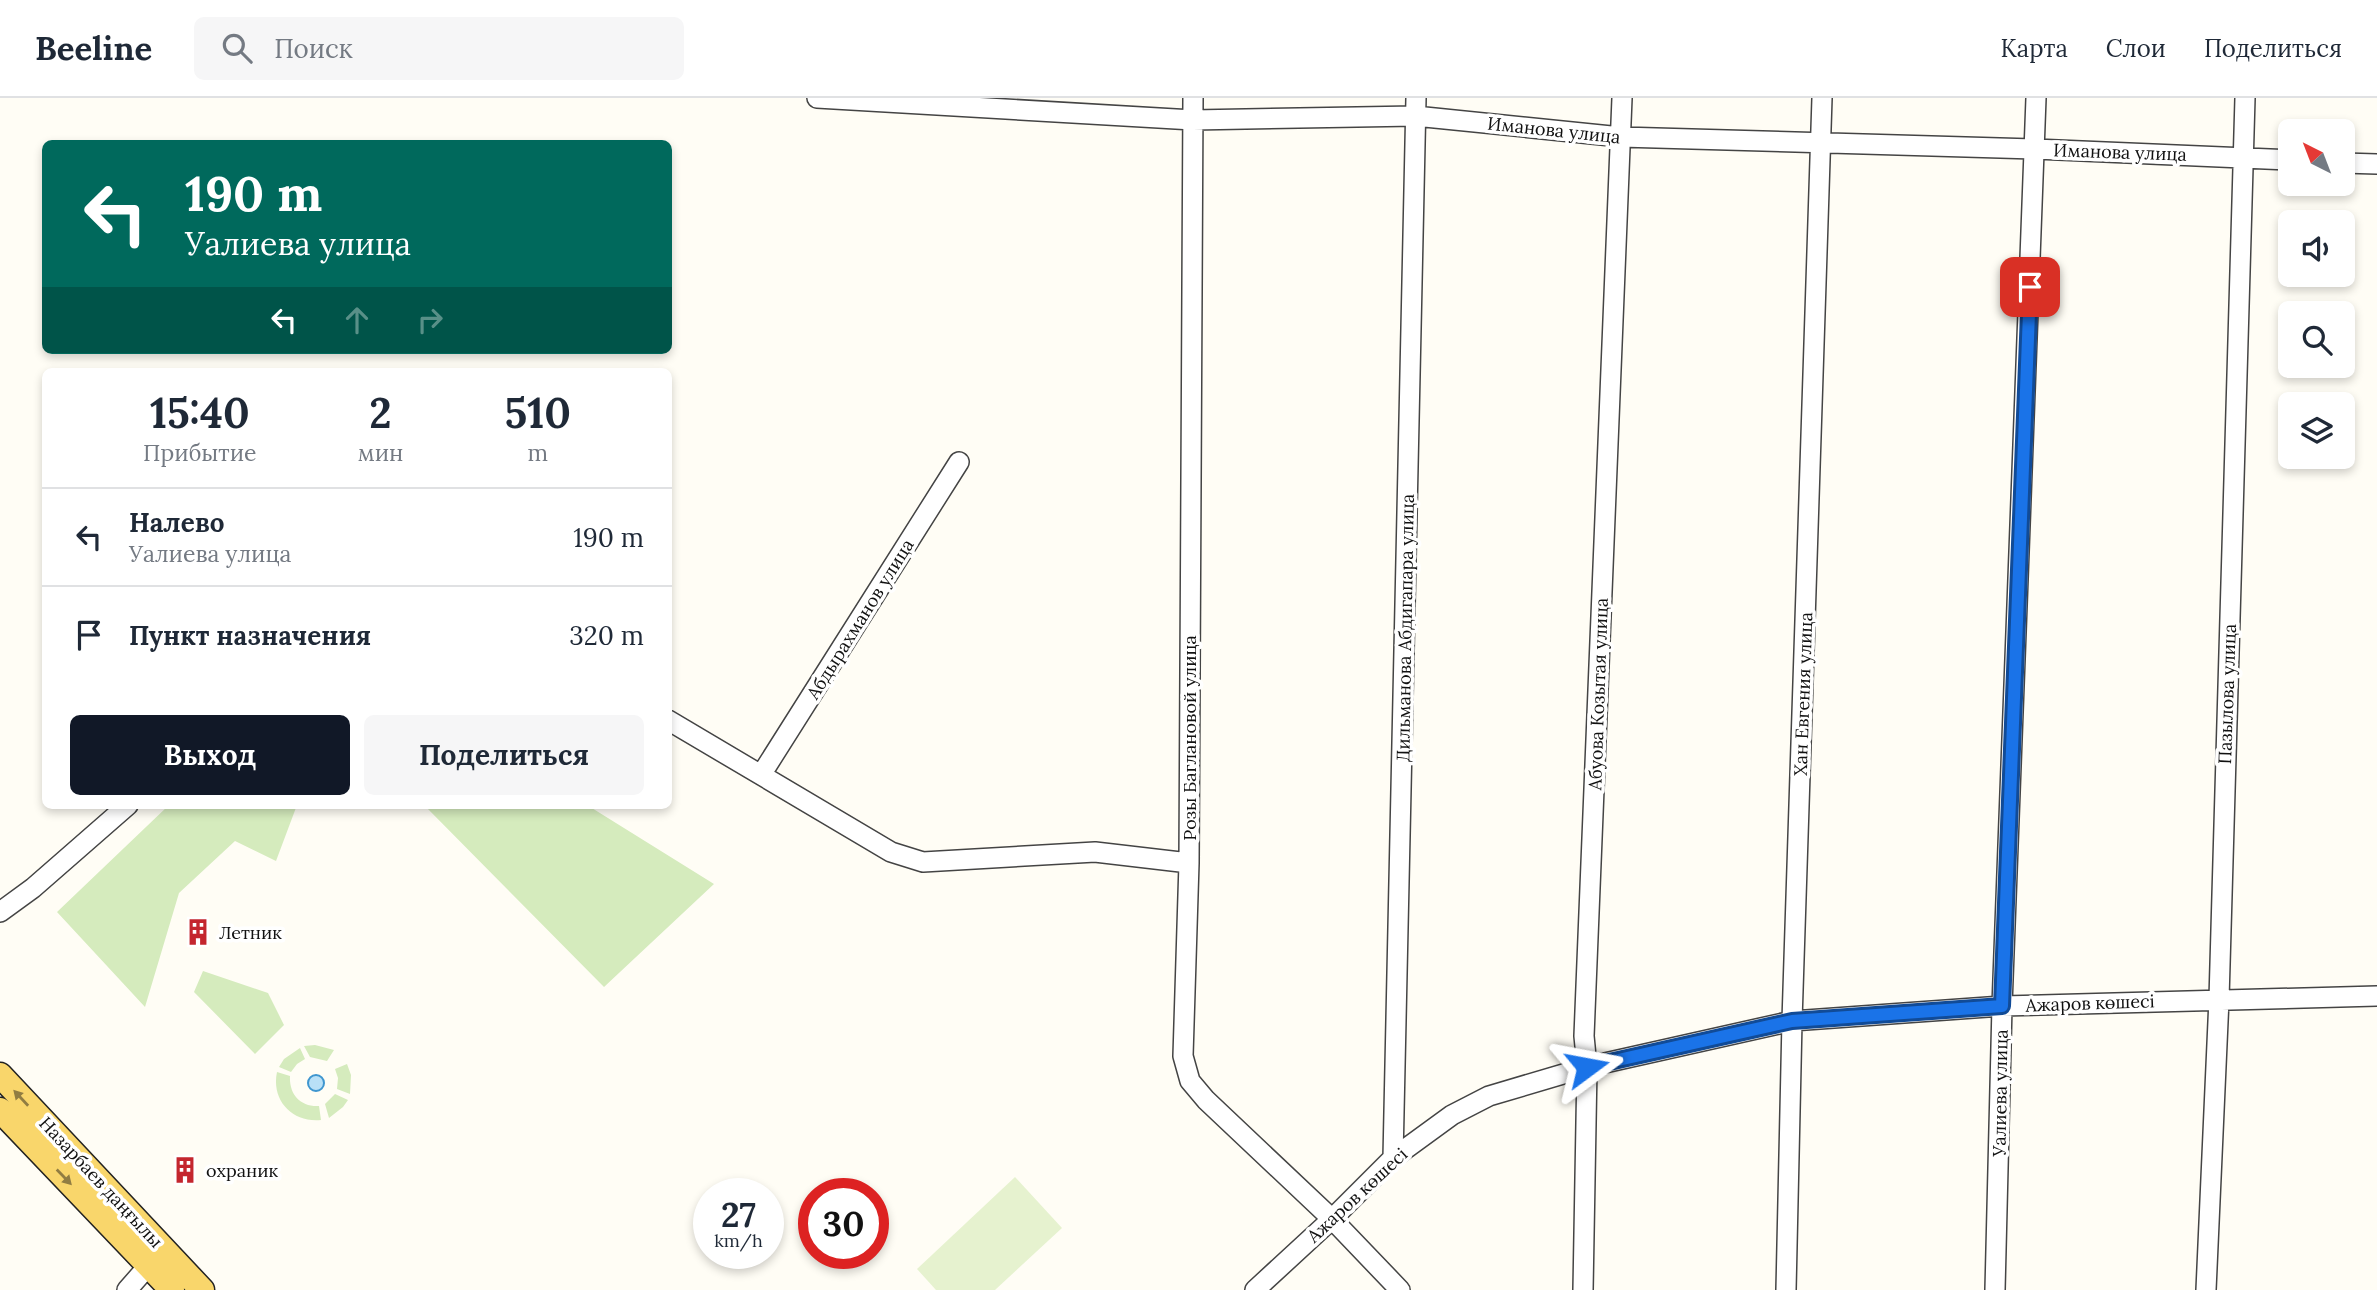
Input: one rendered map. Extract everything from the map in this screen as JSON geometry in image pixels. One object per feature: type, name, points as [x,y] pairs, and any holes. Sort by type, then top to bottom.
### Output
[{"type":"main road","name":"Назарбаев даңғылы","points":[[0,1075],[157,1257],[172,1290]]},
{"type":"main road","name":"Назарбаев даңғылы","points":[[0,1110],[157,1257],[202,1290]]},
{"type":"street","name":"Иманова улица","points":[[817,98],[1193,120],[1415,107],[1621,137],[2035,149],[2278,159]]},
{"type":"street","name":"Розы Баглановой улица","points":[[1193,98],[1189,863],[1183,1056],[1190,1082],[1206,1100],[1332,1219],[1400,1290]]},
{"type":"street","name":"Абуова Козытая улица","points":[[1583,1290],[1587,1067],[1584,1036],[1622,98]]},
{"type":"street","name":"Хан Евгения улица","points":[[1786,1290],[1792,1021],[1822,98]]},
{"type":"street","name":"Уалиева улица","points":[[1995,1290],[2002,1006],[2036,98]]},
{"type":"street","name":"Пазылова улица","points":[[2206,1290],[2219,999],[2245,98]]},
{"type":"street","name":"Дильманова Абдигапара улица","points":[[1394,1158],[1415,107]]},
{"type":"street","points":[[2356,163],[2377,164]]},
{"type":"street","name":"Абдырахманов улица","points":[[761,775],[959,462]]},
{"type":"street","points":[[672,720],[891,852],[923,862],[1095,852],[1189,863]]},
{"type":"street","points":[[0,912],[33,888],[123,809]]},
{"type":"street","name":"Ажаров көшесі","points":[[1255,1290],[1394,1158],[1452,1115],[1489,1096],[1587,1067],[1792,1021],[2002,1006],[2377,996]]},
{"type":"street","points":[[127,1290],[157,1257]]},
{"type":"green space","points":[[165,809],[296,809],[276,861],[235,841],[179,893],[145,1007],[57,912]]},
{"type":"green space","points":[[428,809],[593,809],[714,884],[604,987]]},
{"type":"green space","points":[[203,971],[268,993],[284,1025],[255,1054],[194,992]]},
{"type":"green space","points":[[315,1045],[334,1050],[327,1061],[310,1057],[304,1046]]},
{"type":"green space","points":[[300,1048],[305,1059],[291,1072],[279,1067],[284,1059]]},
{"type":"green space","points":[[347,1064],[351,1075],[350,1094],[337,1089],[335,1069]]},
{"type":"green space","points":[[277,1072],[290,1076],[291,1088],[301,1102],[319,1106],[321,1120],[301,1118],[286,1108],[277,1092]]},
{"type":"green space","points":[[335,1094],[348,1100],[329,1118],[325,1104]]},
{"type":"green space","points":[[1015,1177],[1062,1228],[995,1290],[936,1290],[917,1269]]},
{"type":"water","points":[[316,1075],[322,1077],[322,1089],[316,1091],[310,1089],[308,1083],[310,1077]]},
{"type":"place","name":"Летник","points":[[198,932]]},
{"type":"place","name":"охраник","points":[[185,1170]]},
{"type":"route","points":[[1587,1067],[1792,1021],[2002,1006],[2030,287]]}]
